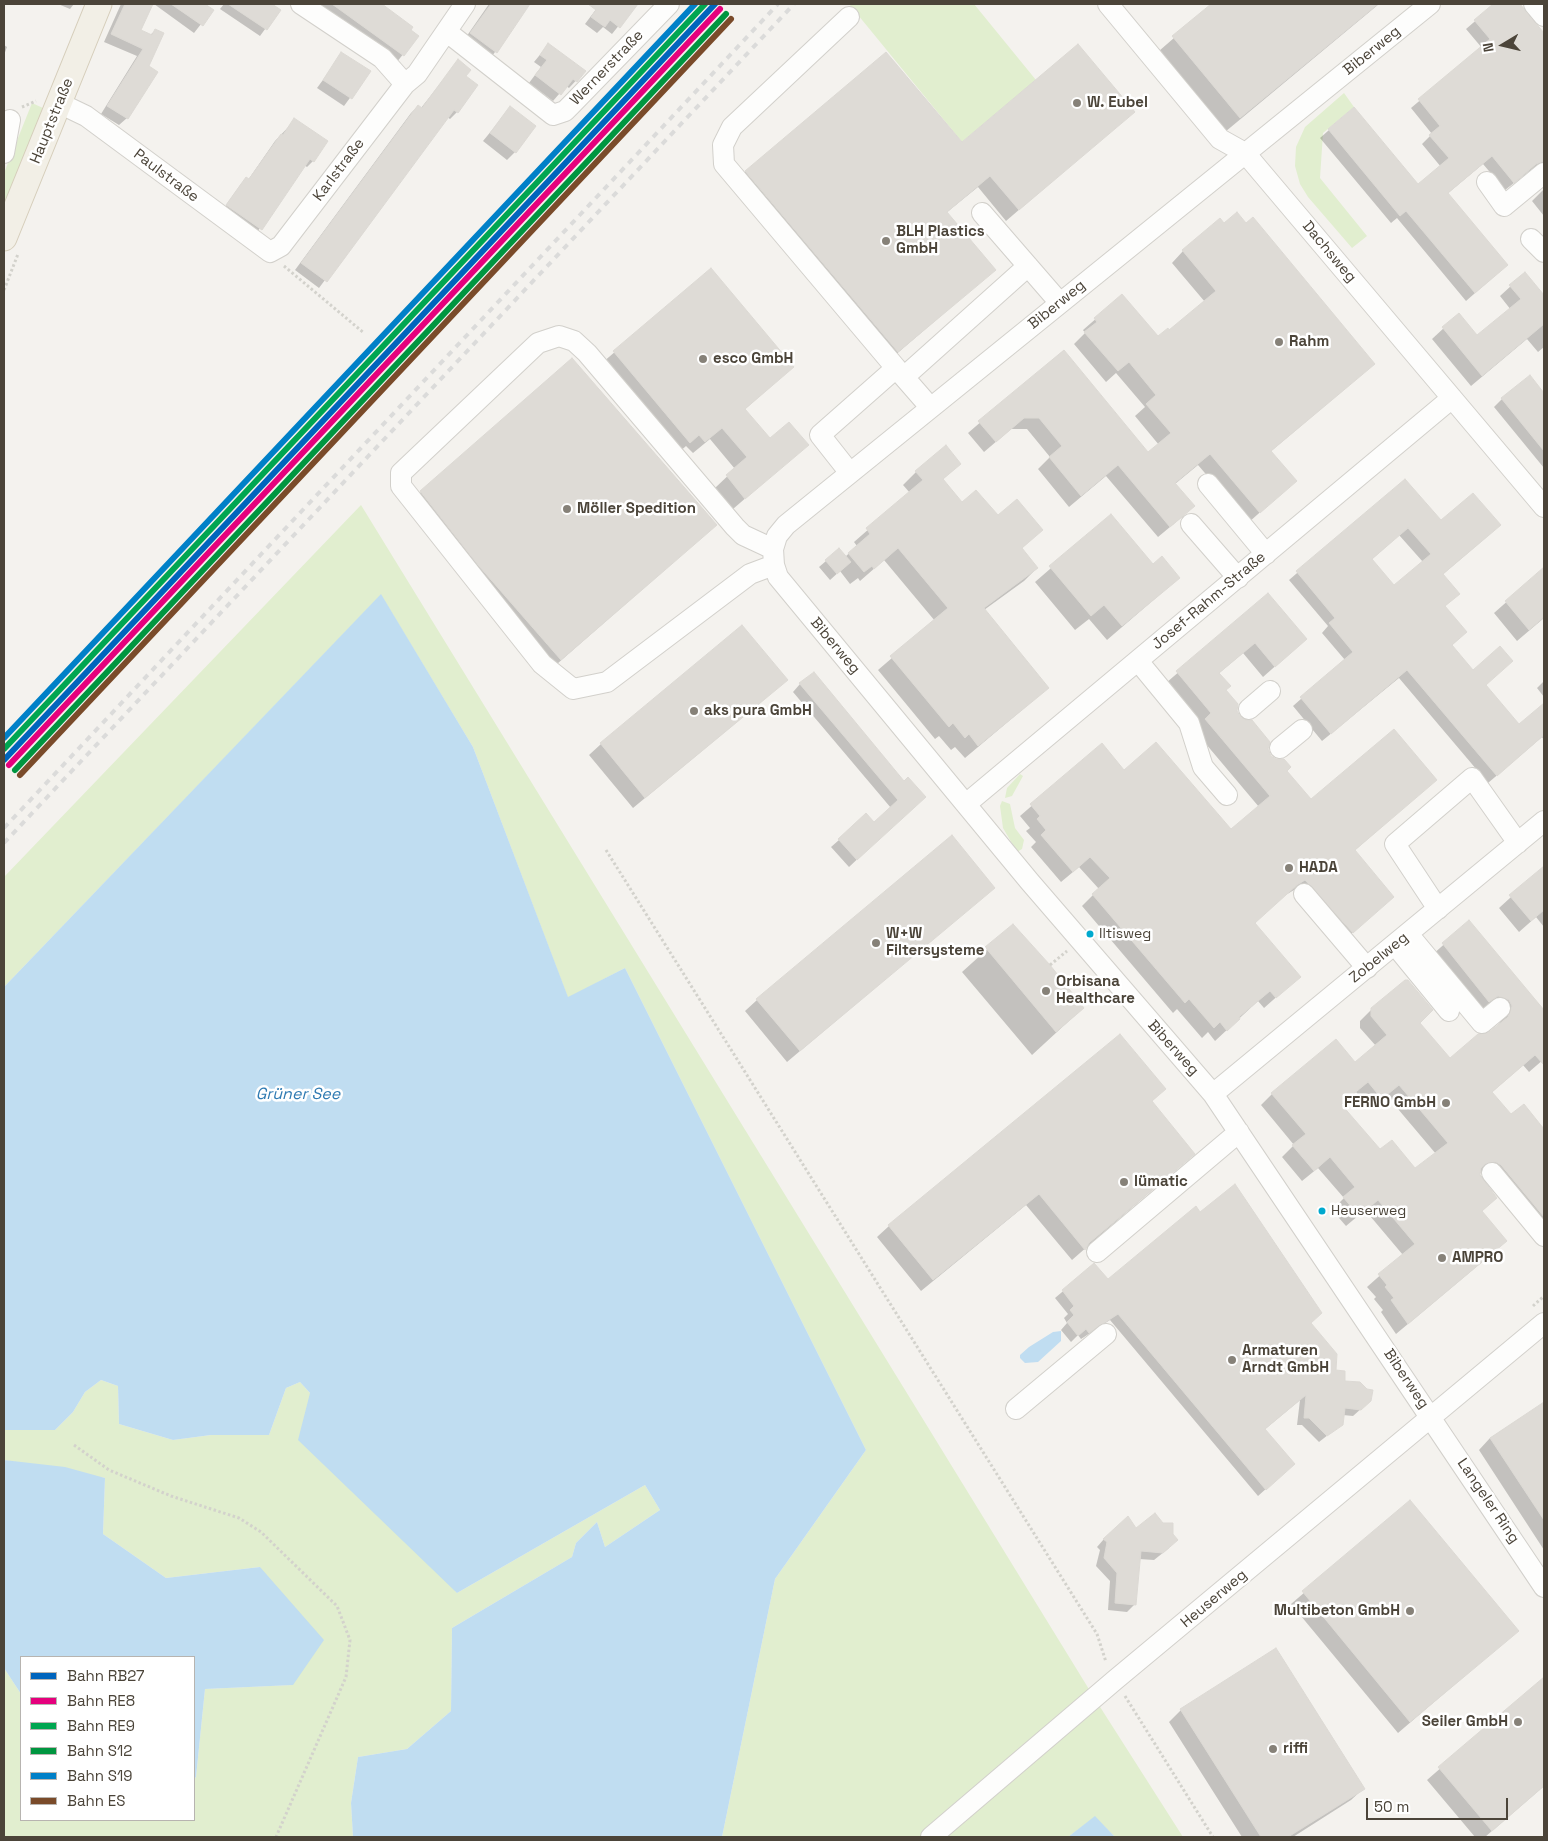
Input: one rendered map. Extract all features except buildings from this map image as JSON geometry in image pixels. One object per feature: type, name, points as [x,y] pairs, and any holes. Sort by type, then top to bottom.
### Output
[{"type":"main road","name":"Hauptstraße","points":[[4,238],[99,4]]},
{"type":"street","points":[[301,4],[382,58],[405,84]]},
{"type":"street","name":"Karlstraße","points":[[270,252],[281,246],[405,84],[417,74],[465,4]]},
{"type":"street","name":"Wernerstraße","points":[[446,32],[553,115],[565,111],[669,4]]},
{"type":"street","name":"Dachsweg","points":[[1108,4],[1220,139],[1245,153],[1544,507]]},
{"type":"street","name":"Biberweg","points":[[1430,4],[786,525],[777,536],[773,557],[778,577],[1127,997],[1213,1094],[1431,1416]]},
{"type":"street","points":[[1534,4],[1544,16]]},
{"type":"street","points":[[849,17],[732,127],[723,145],[724,164],[930,407]]},
{"type":"street","name":"Paulstraße","points":[[59,102],[86,116],[270,252]]},
{"type":"street","points":[[4,153],[10,120]]},
{"type":"street","points":[[1487,182],[1504,206],[1544,173]]},
{"type":"street","points":[[982,213],[1060,302]]},
{"type":"street","points":[[850,473],[820,435],[900,373],[1028,266]]},
{"type":"street","points":[[559,336],[574,341],[587,353],[716,508],[739,531],[773,557],[607,682],[573,688],[542,664],[401,486],[401,473],[538,343],[559,336]]},
{"type":"street","name":"Josef-Rahm-Straße","points":[[966,804],[1452,398]]},
{"type":"street","points":[[1208,484],[1266,554]]},
{"type":"street","points":[[1191,524],[1238,578]]},
{"type":"street","points":[[1138,661],[1189,723],[1203,767],[1227,795]]},
{"type":"street","points":[[1249,710],[1270,691]]},
{"type":"street","points":[[1280,748],[1302,730]]},
{"type":"street","points":[[1438,909],[1395,844],[1472,778],[1518,843]]},
{"type":"street","name":"Zobelweg","points":[[1213,1094],[1402,940],[1544,820]]},
{"type":"street","points":[[1304,894],[1367,968]]},
{"type":"street","points":[[1402,940],[1482,1023],[1500,1008]]},
{"type":"street","points":[[1402,940],[1450,1011]]},
{"type":"street","points":[[1097,1252],[1239,1132]]},
{"type":"street","points":[[1492,1173],[1544,1236]]},
{"type":"street","name":"Heuserweg","points":[[931,1837],[1115,1680],[1544,1323]]},
{"type":"street","points":[[1016,1409],[1106,1334]]},
{"type":"street","name":"Langeler Ring","points":[[1431,1416],[1544,1587]]},
{"type":"path","points":[[270,252],[276,260],[364,333]]},
{"type":"path","points":[[606,850],[1097,1634],[1107,1665],[1115,1680],[1214,1837]]},
{"type":"path","points":[[74,1444],[109,1470],[171,1496],[239,1518],[261,1532],[337,1606],[350,1640],[346,1678],[276,1837]]},
{"type":"green space","points":[[849,4],[974,4],[1036,80],[962,142]]},
{"type":"green space","points":[[1344,93],[1354,107],[1323,133],[1320,178],[1367,236],[1352,248],[1308,197],[1300,184],[1295,166],[1296,147],[1305,127]]},
{"type":"green space","points":[[32,103],[43,108],[4,205],[4,173]]},
{"type":"green space","points":[[361,505],[1095,1699],[1183,1837],[1115,1837],[1095,1817],[1068,1837],[722,1837],[775,1579],[866,1450],[625,968],[568,998],[473,747],[381,595],[4,987],[4,877]]},
{"type":"green space","points":[[1020,774],[1023,776],[1012,796],[1005,798],[1007,788]]},
{"type":"green space","points":[[1002,801],[1010,804],[1015,828],[1024,840],[1022,849],[1017,852],[1003,828],[1000,806]]},
{"type":"green space","points":[[101,1380],[118,1386],[119,1424],[173,1440],[211,1435],[269,1435],[286,1388],[300,1382],[457,1593],[645,1485],[660,1510],[605,1547],[597,1522],[576,1543],[572,1557],[452,1628],[451,1711],[407,1749],[358,1757],[351,1803],[353,1837],[4,1837],[4,1668],[20,1692],[20,1821],[195,1821],[195,1778],[205,1689],[292,1685],[260,1567],[166,1578],[103,1534],[105,1478],[4,1460],[4,1430],[55,1430],[73,1412],[85,1392]]},
{"type":"water","name":"Grüner See","points":[[381,594],[473,747],[568,997],[625,968],[866,1450],[775,1579],[722,1837],[353,1837],[351,1803],[358,1757],[407,1749],[451,1711],[452,1628],[572,1557],[576,1543],[597,1522],[605,1547],[660,1510],[645,1485],[457,1593],[298,1440],[310,1393],[300,1382],[286,1388],[269,1435],[211,1435],[173,1440],[119,1424],[118,1386],[101,1380],[85,1392],[73,1412],[55,1430],[4,1430],[4,987]]},
{"type":"water","points":[[1061,1331],[1061,1341],[1038,1362],[1025,1363],[1020,1358],[1020,1355],[1029,1347],[1053,1332]]},
{"type":"water","points":[[4,1460],[65,1467],[105,1478],[103,1534],[166,1578],[260,1567],[324,1640],[293,1685],[205,1689],[195,1778],[195,1656],[20,1656],[20,1692],[4,1668]]},
{"type":"water","points":[[1095,1816],[1115,1837],[1068,1837]]},
{"type":"railway","points":[[4,828],[778,4]]},
{"type":"railway","points":[[4,843],[794,4]]},
{"type":"rail line","name":"S19","points":[[4,738],[695,4]]},
{"type":"rail line","name":"RE9","points":[[4,749],[705,4]]},
{"type":"rail line","name":"RB27","points":[[4,760],[715,4]]},
{"type":"rail line","name":"RE8","points":[[9,765],[720,9]]},
{"type":"rail line","name":"S12","points":[[15,770],[726,14]]},
{"type":"rail line","name":"ES","points":[[20,775],[731,19]]},
{"type":"place","name":"W. Eubel","points":[[1077,103]]},
{"type":"place","name":"BLH Plastics GmbH","points":[[886,241]]},
{"type":"place","name":"Rahm","points":[[1279,342]]},
{"type":"place","name":"esco GmbH","points":[[703,359]]},
{"type":"place","name":"Möller Spedition","points":[[567,509]]},
{"type":"place","name":"aks pura GmbH","points":[[694,711]]},
{"type":"place","name":"HADA","points":[[1289,868]]},
{"type":"place","name":"Iltisweg","points":[[1090,934]]},
{"type":"place","name":"W+W Filtersysteme","points":[[876,943]]},
{"type":"place","name":"Orbisana Healthcare","points":[[1046,991]]},
{"type":"place","name":"FERNO GmbH","points":[[1446,1103]]},
{"type":"place","name":"lümatic","points":[[1124,1182]]},
{"type":"place","name":"Heuserweg","points":[[1322,1211]]},
{"type":"place","name":"AMPRO","points":[[1442,1258]]},
{"type":"place","name":"Armaturen Arndt GmbH","points":[[1232,1360]]},
{"type":"place","name":"Multibeton GmbH","points":[[1410,1611]]},
{"type":"place","name":"Seiler GmbH","points":[[1518,1722]]},
{"type":"place","name":"riffi","points":[[1273,1749]]}]
